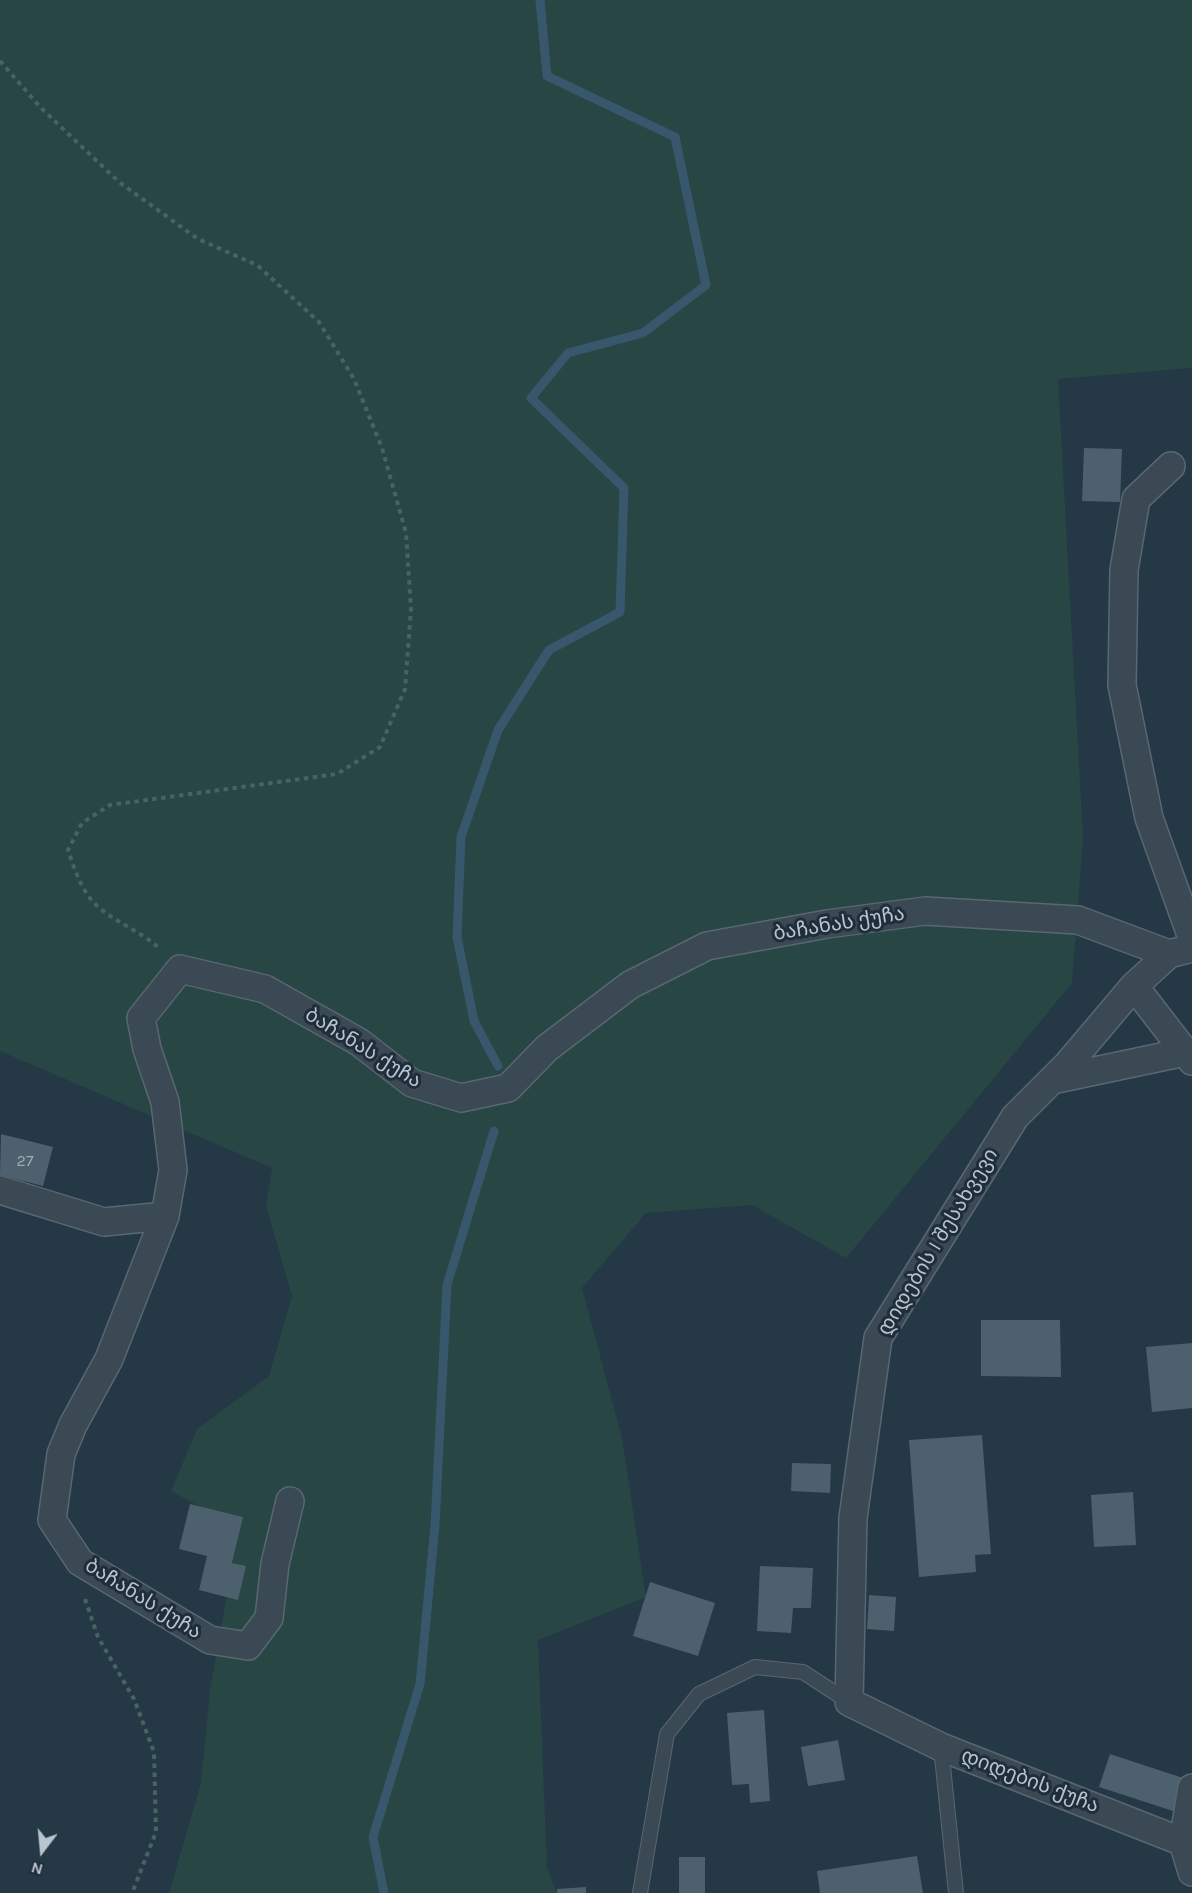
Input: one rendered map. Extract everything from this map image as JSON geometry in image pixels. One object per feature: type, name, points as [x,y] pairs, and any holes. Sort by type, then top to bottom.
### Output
[{"type":"street","points":[[1171,466],[1136,499],[1124,570],[1122,685],[1149,818],[1192,938]]},
{"type":"street","name":"ბაჩანას ქუჩა","points":[[290,1501],[275,1564],[269,1618],[248,1646],[210,1640],[80,1562],[52,1520],[61,1454],[73,1425],[109,1359],[165,1216],[173,1170],[165,1102],[147,1049],[141,1018],[180,969],[265,989],[359,1042],[412,1083],[461,1098],[508,1088],[547,1048],[630,986],[708,946],[827,924],[925,911],[1078,920],[1181,951]]},
{"type":"street","name":"დიდების I შესახვევი","points":[[849,1702],[853,1518],[878,1338],[1015,1117],[1052,1080],[1134,986],[1181,951]]},
{"type":"street","points":[[1052,1080],[1188,1056],[1134,986]]},
{"type":"street","points":[[0,1190],[104,1222],[165,1216]]},
{"type":"street","name":"დიდების ქუჩა","points":[[849,1702],[941,1747],[1183,1842]]},
{"type":"street","points":[[1192,1788],[1183,1842],[1192,1872]]},
{"type":"lane","points":[[640,1893],[668,1734],[699,1694],[755,1667],[803,1672],[849,1702]]},
{"type":"lane","points":[[941,1747],[956,1893]]},
{"type":"path","points":[[0,61],[40,107],[118,182],[198,239],[256,265],[319,321],[354,379],[382,448],[406,533],[411,609],[405,689],[380,747],[337,774],[110,805],[82,823],[68,850],[76,878],[100,909],[146,936],[180,969]]},
{"type":"path","points":[[80,1562],[85,1605],[98,1636],[134,1699],[154,1752],[156,1832],[132,1893]]},
{"type":"green space","points":[[0,0],[1192,0],[1192,368],[1058,379],[1083,838],[1072,983],[846,1258],[752,1205],[646,1213],[582,1288],[622,1438],[646,1597],[538,1640],[547,1868],[557,1893],[169,1893],[201,1783],[210,1689],[239,1528],[171,1491],[197,1429],[269,1376],[292,1296],[266,1206],[272,1168],[0,1051]]},
{"type":"building","points":[[1084,448],[1122,449],[1120,502],[1082,501]]},
{"type":"building","points":[[1,1134],[53,1147],[43,1186],[0,1175]]},
{"type":"building","points":[[981,1320],[1060,1320],[1061,1377],[981,1376]]},
{"type":"building","points":[[1192,1343],[1192,1408],[1152,1412],[1146,1347]]},
{"type":"building","points":[[982,1435],[991,1554],[975,1555],[976,1572],[919,1577],[909,1440]]},
{"type":"building","points":[[792,1463],[831,1464],[830,1493],[791,1491]]},
{"type":"building","points":[[1133,1492],[1136,1545],[1094,1547],[1091,1495]]},
{"type":"building","points":[[190,1504],[243,1517],[232,1563],[246,1566],[238,1600],[199,1590],[207,1556],[179,1549]]},
{"type":"building","points":[[760,1566],[813,1568],[811,1608],[793,1608],[791,1633],[757,1631]]},
{"type":"building","points":[[650,1582],[715,1603],[698,1656],[633,1636]]},
{"type":"building","points":[[869,1595],[896,1597],[894,1631],[867,1629]]},
{"type":"building","points":[[764,1710],[770,1801],[750,1803],[749,1784],[732,1785],[727,1713]]},
{"type":"building","points":[[838,1740],[845,1780],[808,1786],[801,1747]]},
{"type":"building","points":[[1110,1754],[1183,1778],[1173,1811],[1099,1787]]},
{"type":"building","points":[[917,1856],[923,1893],[820,1893],[817,1871]]},
{"type":"building","points":[[679,1857],[705,1857],[705,1893],[679,1893]]},
{"type":"building","points":[[586,1887],[586,1893],[557,1893],[557,1889]]},
{"type":"waterway","points":[[498,1066],[474,1021],[457,937],[461,837],[498,730],[549,650],[620,612],[624,488],[531,398],[568,353],[643,333],[706,285],[675,137],[547,76],[540,0]]},
{"type":"waterway","points":[[384,1893],[373,1837],[420,1684],[435,1525],[447,1285],[494,1131]]}]
